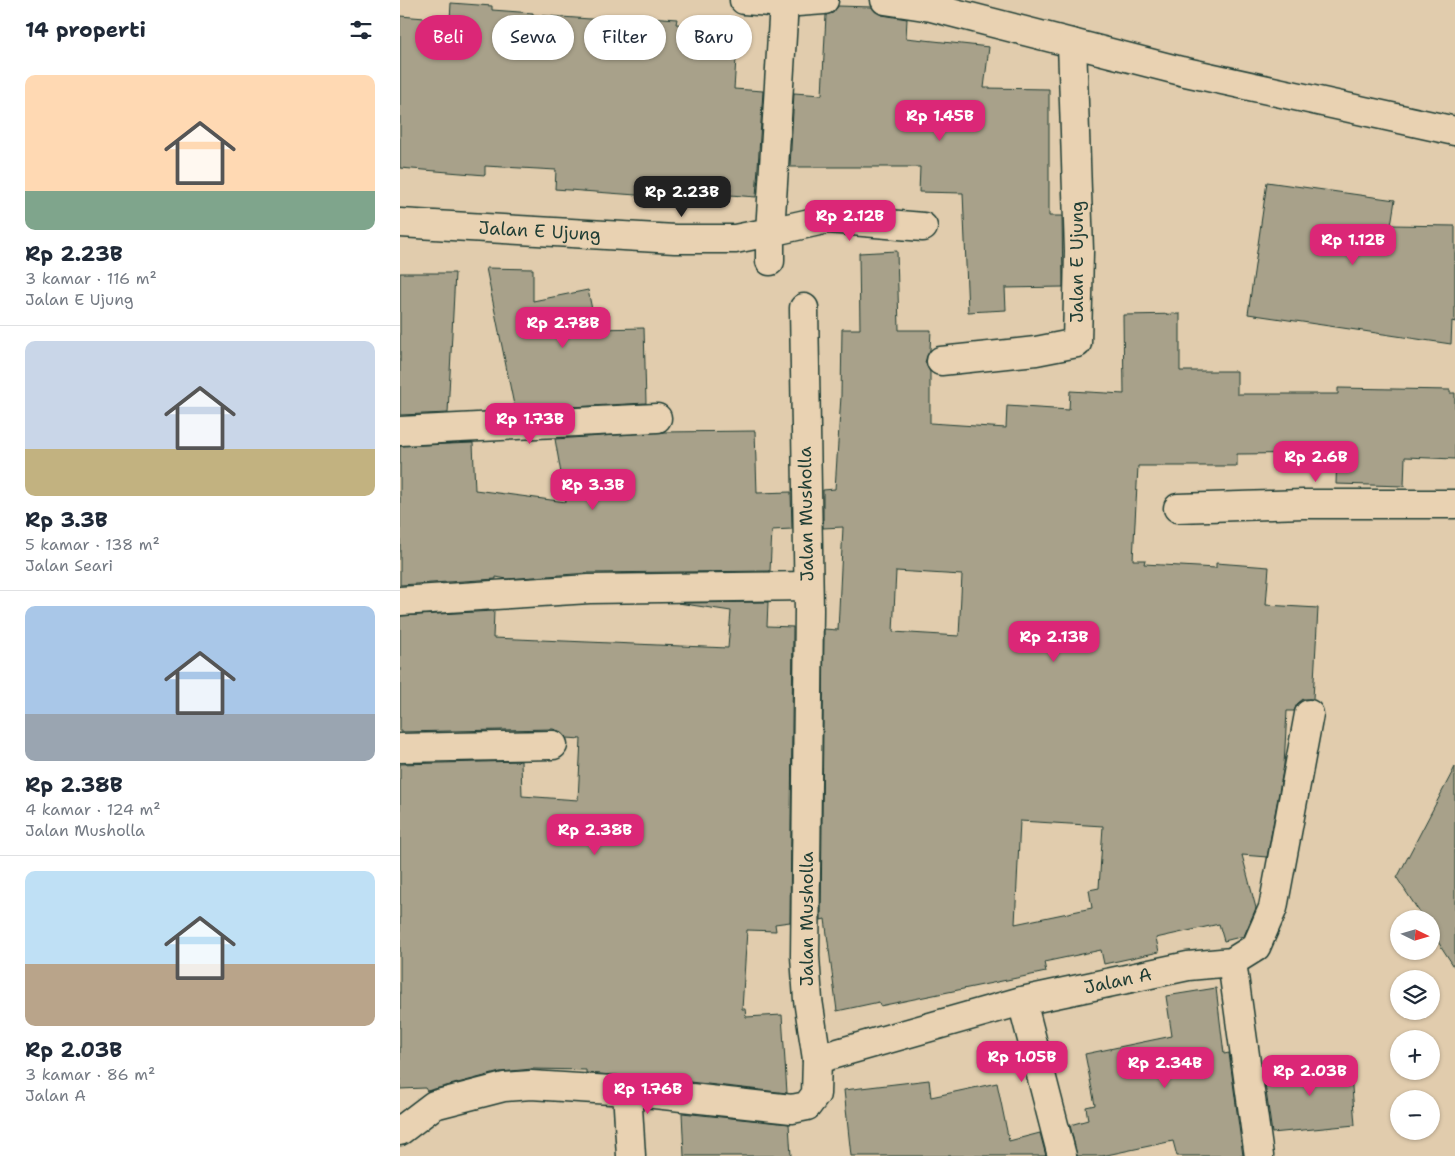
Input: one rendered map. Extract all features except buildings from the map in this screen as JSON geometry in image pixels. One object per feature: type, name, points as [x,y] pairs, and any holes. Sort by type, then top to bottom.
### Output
[{"type":"street","points":[[744,0],[784,3],[824,0]]},
{"type":"street","points":[[885,0],[931,7],[1181,71],[1455,131]]},
{"type":"street","points":[[770,261],[770,232],[784,3]]},
{"type":"street","name":"Jalan E Ujung","points":[[942,361],[1036,351],[1077,343],[1079,251],[1072,43]]},
{"type":"street","name":"Jalan E Ujung","points":[[400,223],[675,239],[735,239],[828,219],[924,227]]},
{"type":"street","name":"Jalan Musholla","points":[[400,1132],[434,1105],[504,1087],[531,1085],[627,1091],[792,1109],[806,1106],[816,1094],[816,1058],[808,1000],[806,956],[808,586],[804,308]]},
{"type":"street","points":[[400,431],[657,418]]},
{"type":"street","points":[[1178,508],[1304,504],[1455,504]]},
{"type":"street","points":[[400,601],[589,589],[808,586]]},
{"type":"street","points":[[1259,1156],[1232,962],[1256,946],[1274,908],[1308,714]]},
{"type":"street","points":[[400,748],[553,745]]},
{"type":"street","name":"Jalan A","points":[[816,1058],[1022,1001],[1188,966],[1232,962]]},
{"type":"street","points":[[1022,1001],[1062,1156]]},
{"type":"street","points":[[627,1091],[632,1156]]}]
